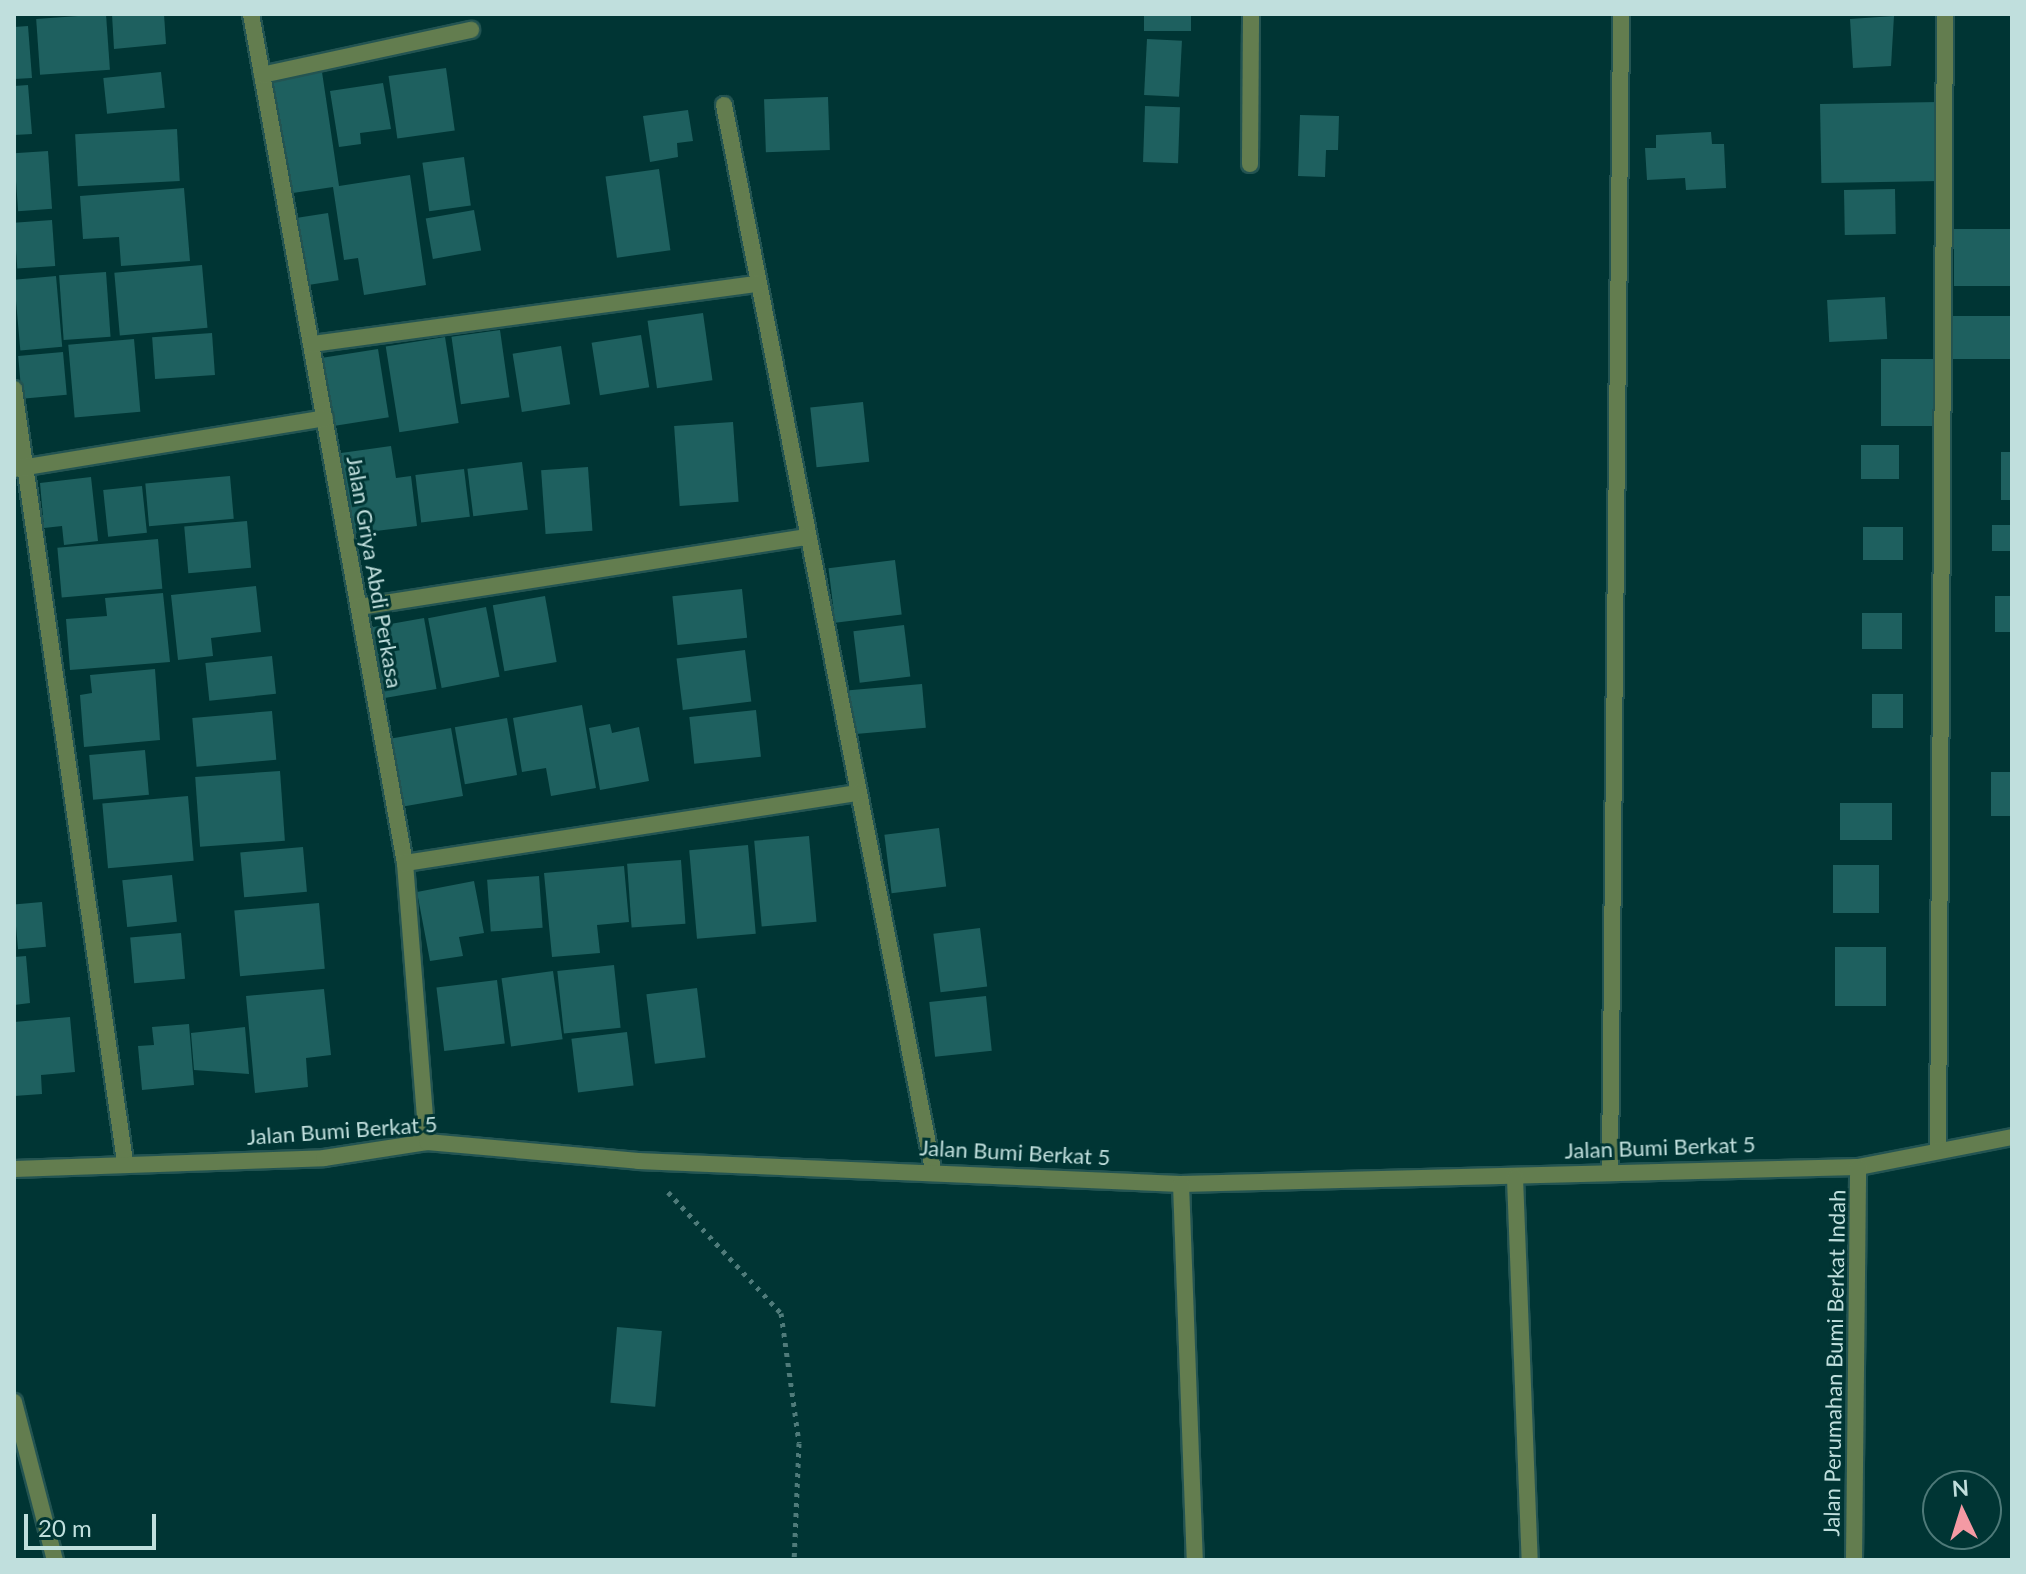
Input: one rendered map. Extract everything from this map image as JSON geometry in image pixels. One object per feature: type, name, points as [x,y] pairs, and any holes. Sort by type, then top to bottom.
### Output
[{"type":"street","name":"Jalan Griya Abdi Perkasa","points":[[251,14],[405,863],[427,1142]]},
{"type":"street","points":[[1250,164],[1251,14]]},
{"type":"street","points":[[1610,1168],[1621,14]]},
{"type":"street","points":[[1938,1150],[1945,14]]},
{"type":"street","points":[[262,75],[471,30]]},
{"type":"street","points":[[724,105],[855,793],[933,1169]]},
{"type":"street","points":[[312,344],[757,284]]},
{"type":"street","points":[[14,389],[22,468],[125,1162]]},
{"type":"street","points":[[22,468],[325,418]]},
{"type":"street","points":[[359,607],[806,537]]},
{"type":"street","points":[[405,863],[855,793]]},
{"type":"street","name":"Jalan Bumi Berkat 5","points":[[14,1169],[125,1162],[324,1158],[427,1142],[638,1161],[933,1169],[1181,1184],[1515,1178],[1610,1168],[1858,1167],[2012,1137]]},
{"type":"street","name":"Jalan Perumahan Bumi Berkat Indah","points":[[1854,1560],[1858,1167]]},
{"type":"street","points":[[1515,1178],[1530,1560]]},
{"type":"street","points":[[1181,1184],[1195,1560]]},
{"type":"street","points":[[14,1402],[55,1560]]},
{"type":"path","points":[[638,1161],[781,1313],[799,1443],[794,1560]]},
{"type":"building","points":[[106,14],[110,70],[40,75],[36,19]]},
{"type":"building","points":[[112,14],[164,14],[166,44],[114,49]]},
{"type":"building","points":[[1144,14],[1191,14],[1191,31],[1144,31]]},
{"type":"building","points":[[1894,16],[1891,66],[1853,68],[1850,19]]},
{"type":"building","points":[[28,26],[32,78],[14,79],[14,27]]},
{"type":"building","points":[[1147,39],[1182,41],[1179,97],[1144,95]]},
{"type":"building","points":[[446,68],[455,130],[397,138],[389,76]]},
{"type":"building","points":[[161,72],[165,108],[107,114],[103,78]]},
{"type":"building","points":[[322,72],[339,186],[410,175],[426,285],[364,295],[358,258],[344,260],[333,187],[286,194],[268,80]]},
{"type":"building","points":[[383,83],[391,129],[360,133],[361,144],[339,147],[330,91]]},
{"type":"building","points":[[28,85],[32,134],[14,135],[14,86]]},
{"type":"building","points":[[828,97],[830,150],[766,152],[764,99]]},
{"type":"building","points":[[1939,102],[1940,181],[1821,183],[1820,104]]},
{"type":"building","points":[[1145,106],[1180,107],[1178,163],[1143,162]]},
{"type":"building","points":[[688,110],[693,141],[677,143],[678,157],[650,162],[643,116]]},
{"type":"building","points":[[1300,115],[1339,116],[1338,150],[1326,150],[1325,177],[1298,176]]},
{"type":"building","points":[[177,129],[180,181],[78,186],[75,134]]},
{"type":"building","points":[[1711,132],[1712,144],[1724,144],[1726,188],[1686,190],[1685,178],[1647,180],[1645,148],[1656,148],[1656,135]]},
{"type":"building","points":[[48,151],[52,209],[18,211],[14,153]]},
{"type":"building","points":[[464,157],[471,206],[429,211],[422,163]]},
{"type":"building","points":[[659,169],[670,250],[617,258],[606,177]]},
{"type":"building","points":[[184,188],[190,261],[121,266],[119,237],[83,239],[80,196]]},
{"type":"building","points":[[1895,189],[1896,234],[1845,235],[1844,190]]},
{"type":"building","points":[[474,210],[481,250],[433,259],[426,219]]},
{"type":"building","points":[[328,213],[339,280],[305,285],[294,218]]},
{"type":"building","points":[[52,220],[55,266],[17,269],[14,223]]},
{"type":"building","points":[[1954,229],[2012,229],[2012,286],[1954,286]]},
{"type":"building","points":[[202,265],[207,328],[120,335],[114,273]]},
{"type":"building","points":[[106,272],[111,337],[64,340],[59,275]]},
{"type":"building","points":[[56,276],[62,347],[20,350],[14,280]]},
{"type":"building","points":[[1885,297],[1887,339],[1829,342],[1827,300]]},
{"type":"building","points":[[703,313],[712,380],[657,388],[648,321]]},
{"type":"building","points":[[1950,316],[2012,316],[2012,359],[1950,359]]},
{"type":"building","points":[[500,330],[509,397],[461,404],[451,337]]},
{"type":"building","points":[[212,333],[215,375],[155,379],[152,337]]},
{"type":"building","points":[[641,335],[649,387],[600,395],[592,343]]},
{"type":"building","points":[[445,337],[459,423],[399,432],[386,346]]},
{"type":"building","points":[[134,339],[140,412],[75,417],[68,345]]},
{"type":"building","points":[[561,346],[570,404],[522,412],[513,354]]},
{"type":"building","points":[[378,349],[389,417],[333,426],[323,358]]},
{"type":"building","points":[[63,352],[67,395],[22,399],[18,356]]},
{"type":"building","points":[[1881,359],[1934,359],[1934,426],[1881,426]]},
{"type":"building","points":[[863,402],[869,462],[817,467],[810,408]]},
{"type":"building","points":[[733,422],[739,502],[680,506],[674,426]]},
{"type":"building","points":[[1861,445],[1899,445],[1899,479],[1861,479]]},
{"type":"building","points":[[391,446],[396,478],[411,476],[417,526],[351,534],[341,453]]},
{"type":"building","points":[[2001,452],[2012,452],[2012,500],[2001,500]]},
{"type":"building","points":[[522,462],[528,510],[473,516],[467,469]]},
{"type":"building","points":[[588,467],[592,531],[546,534],[541,470]]},
{"type":"building","points":[[464,469],[470,517],[421,523],[415,475]]},
{"type":"building","points":[[230,476],[234,519],[149,526],[145,483]]},
{"type":"building","points":[[91,477],[98,541],[64,545],[62,526],[44,528],[40,483]]},
{"type":"building","points":[[142,486],[147,533],[108,537],[103,490]]},
{"type":"building","points":[[247,521],[251,568],[188,573],[184,526]]},
{"type":"building","points":[[1992,525],[2012,525],[2012,551],[1992,551]]},
{"type":"building","points":[[1863,527],[1903,527],[1903,560],[1863,560]]},
{"type":"building","points":[[158,539],[162,589],[62,598],[57,548]]},
{"type":"building","points":[[895,560],[902,615],[835,623],[828,568]]},
{"type":"building","points":[[256,586],[261,632],[211,638],[213,656],[178,660],[171,595]]},
{"type":"building","points":[[742,589],[747,638],[678,645],[672,596]]},
{"type":"building","points":[[163,593],[170,662],[70,670],[66,619],[107,616],[105,598]]},
{"type":"building","points":[[545,596],[557,662],[504,671],[493,605]]},
{"type":"building","points":[[1995,596],[2012,596],[2012,632],[1995,632]]},
{"type":"building","points":[[486,607],[500,677],[442,688],[428,618]]},
{"type":"building","points":[[1862,613],[1902,613],[1902,649],[1862,649]]},
{"type":"building","points":[[424,618],[437,689],[383,698],[371,627]]},
{"type":"building","points":[[904,625],[910,677],[860,683],[853,631]]},
{"type":"building","points":[[745,650],[751,702],[683,710],[677,658]]},
{"type":"building","points":[[272,656],[276,694],[209,701],[205,663]]},
{"type":"building","points":[[155,669],[160,740],[84,747],[80,695],[92,693],[90,675]]},
{"type":"building","points":[[922,684],[926,728],[853,734],[849,690]]},
{"type":"building","points":[[1872,694],[1903,694],[1903,728],[1872,728]]},
{"type":"building","points":[[582,705],[596,788],[551,796],[546,768],[522,772],[513,718]]},
{"type":"building","points":[[756,710],[761,757],[694,764],[689,717]]},
{"type":"building","points":[[272,711],[276,760],[197,767],[192,718]]},
{"type":"building","points":[[507,718],[517,775],[465,784],[455,727]]},
{"type":"building","points":[[610,724],[612,733],[639,727],[649,781],[600,790],[589,728]]},
{"type":"building","points":[[451,728],[463,796],[402,807],[390,739]]},
{"type":"building","points":[[145,750],[149,795],[93,800],[89,755]]},
{"type":"building","points":[[280,771],[285,841],[200,847],[195,777]]},
{"type":"building","points":[[1991,772],[2012,772],[2012,816],[1991,816]]},
{"type":"building","points":[[188,796],[194,861],[108,868],[102,803]]},
{"type":"building","points":[[1840,803],[1892,803],[1892,840],[1840,840]]},
{"type":"building","points":[[939,828],[946,887],[892,893],[884,835]]},
{"type":"building","points":[[809,836],[816,922],[762,926],[754,841]]},
{"type":"building","points":[[748,845],[756,934],[697,939],[689,850]]},
{"type":"building","points":[[303,847],[307,892],[244,897],[240,852]]},
{"type":"building","points":[[681,860],[685,924],[632,928],[627,864]]},
{"type":"building","points":[[1833,865],[1879,865],[1879,913],[1833,913]]},
{"type":"building","points":[[624,866],[629,922],[597,925],[600,953],[552,957],[544,873]]},
{"type":"building","points":[[172,875],[177,922],[127,927],[122,880]]},
{"type":"building","points":[[539,876],[543,928],[491,932],[487,880]]},
{"type":"building","points":[[474,881],[484,933],[459,937],[463,956],[430,961],[417,892]]},
{"type":"building","points":[[42,902],[46,947],[18,949],[14,904]]},
{"type":"building","points":[[319,903],[325,969],[240,976],[234,910]]},
{"type":"building","points":[[980,928],[987,987],[941,992],[933,934]]},
{"type":"building","points":[[181,933],[185,979],[134,983],[130,937]]},
{"type":"building","points":[[1835,947],[1886,947],[1886,1006],[1835,1006]]},
{"type":"building","points":[[26,956],[30,1003],[14,1005],[14,957]]},
{"type":"building","points":[[614,965],[621,1028],[564,1034],[557,971]]},
{"type":"building","points":[[553,971],[563,1039],[511,1047],[502,978]]},
{"type":"building","points":[[497,980],[505,1044],[444,1051],[436,987]]},
{"type":"building","points":[[697,988],[706,1057],[655,1064],[646,994]]},
{"type":"building","points":[[324,989],[331,1055],[306,1058],[308,1087],[255,1093],[246,996]]},
{"type":"building","points":[[986,996],[992,1051],[935,1057],[929,1002]]},
{"type":"building","points":[[70,1017],[75,1072],[41,1075],[42,1094],[14,1096],[14,1022]]},
{"type":"building","points":[[189,1024],[194,1085],[142,1090],[138,1046],[154,1045],[152,1027]]},
{"type":"building","points":[[245,1027],[249,1074],[194,1070],[191,1033]]},
{"type":"building","points":[[627,1032],[634,1086],[578,1092],[571,1039]]},
{"type":"building","points":[[617,1327],[662,1331],[655,1407],[610,1403]]}]
